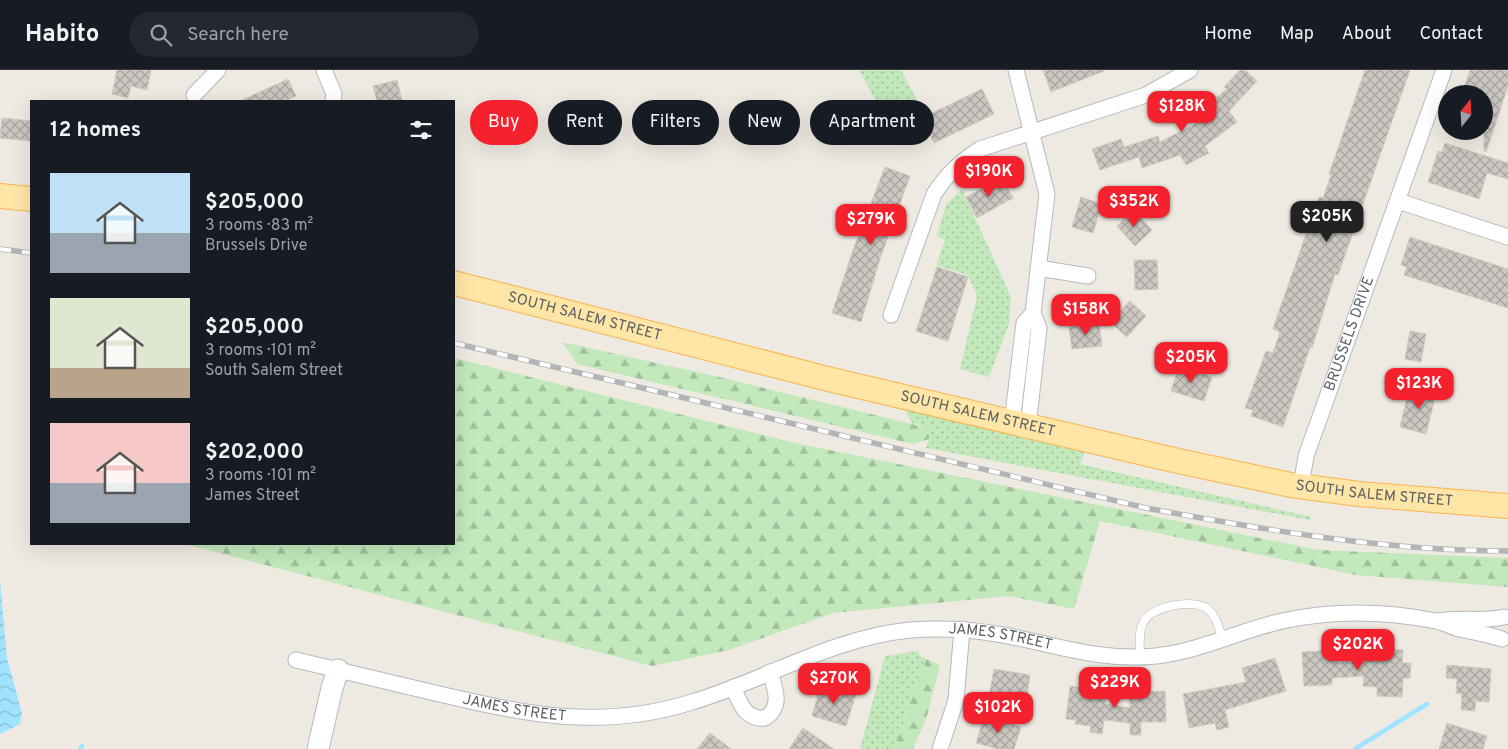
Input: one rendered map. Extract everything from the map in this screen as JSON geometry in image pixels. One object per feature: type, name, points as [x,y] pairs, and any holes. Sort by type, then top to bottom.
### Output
[{"type":"main road","points":[[0,196],[30,199]]},
{"type":"main road","name":"SOUTH SALEM STREET","points":[[455,282],[647,333],[1020,425],[1178,461],[1302,486],[1359,494],[1508,506]]},
{"type":"main road","points":[[318,749],[338,670]]},
{"type":"street","points":[[194,95],[218,70]]},
{"type":"street","points":[[324,70],[334,94],[333,100]]},
{"type":"street","points":[[1016,70],[1034,132],[1047,194],[1033,313],[1024,324],[1020,425]]},
{"type":"street","points":[[891,315],[928,211],[945,176],[960,162],[980,149],[1146,95],[1190,70]]},
{"type":"street","name":"BRUSSELS DRIVE","points":[[1302,486],[1306,456],[1444,70]]},
{"type":"street","points":[[1398,201],[1508,237]]},
{"type":"street","points":[[1038,268],[1088,276]]},
{"type":"street","name":"JAMES STREET","points":[[296,660],[504,709],[558,717],[606,718],[641,714],[690,703],[826,649],[880,634],[910,630],[962,630],[996,633],[1080,653],[1140,657],[1178,652],[1280,622],[1324,614],[1393,615],[1439,621],[1456,628],[1484,633],[1505,644]]},
{"type":"street","points":[[1505,644],[1500,628],[1506,615]]},
{"type":"street","name":"JAMES STREET","points":[[1439,621],[1457,618],[1487,620],[1506,615]]},
{"type":"street","points":[[940,749],[956,700],[962,630]]},
{"type":"street","points":[[733,687],[743,709],[750,716],[765,718],[771,714],[776,703],[770,672]]},
{"type":"lane","points":[[1140,657],[1141,629],[1148,615],[1156,610],[1189,603],[1198,604],[1213,613],[1222,640]]},
{"type":"green space","points":[[859,70],[901,70],[917,100],[875,100]]},
{"type":"green space","points":[[962,189],[1011,297],[1009,324],[989,377],[960,369],[977,296],[968,275],[936,265],[945,240],[937,236],[946,205]]},
{"type":"green space","points":[[562,342],[719,377],[932,429],[929,439],[913,444],[577,364]]},
{"type":"green space","points":[[455,358],[795,443],[1319,550],[1508,558],[1508,587],[1356,575],[1100,521],[1074,609],[1009,596],[833,613],[729,650],[652,666],[189,545],[455,545]]},
{"type":"green space","points":[[902,405],[1086,450],[1080,464],[1311,517],[1310,520],[926,448],[932,429],[912,423]]},
{"type":"green space","points":[[918,651],[925,665],[910,695],[907,712],[894,749],[860,749],[885,656]]},
{"type":"green space","points":[[920,656],[940,665],[927,716],[913,749],[894,749],[907,712],[910,695],[925,665]]},
{"type":"water","points":[[0,581],[7,658],[22,713],[20,724],[0,734]]},
{"type":"building","points":[[117,70],[151,70],[147,90],[131,86],[128,98],[112,94]]},
{"type":"building","points":[[1043,70],[1104,70],[1104,71],[1051,92]]},
{"type":"building","points":[[1240,70],[1245,70],[1257,81],[1229,111],[1237,122],[1205,146],[1209,153],[1186,165],[1180,155],[1142,168],[1139,157],[1100,170],[1092,149],[1121,139],[1124,147],[1158,136],[1160,142],[1207,118],[1201,110],[1227,89],[1224,87]]},
{"type":"building","points":[[1365,70],[1410,70],[1338,275],[1335,274],[1312,348],[1310,347],[1283,427],[1251,416],[1253,410],[1245,408],[1266,351],[1273,353],[1280,332],[1273,329],[1319,197],[1323,198],[1331,175],[1329,174]]},
{"type":"building","points":[[1470,70],[1508,70],[1508,86],[1493,131],[1493,85],[1465,85]]},
{"type":"building","points":[[288,79],[296,96],[287,100],[242,100]]},
{"type":"building","points":[[397,80],[402,100],[377,100],[373,86]]},
{"type":"building","points":[[982,89],[994,114],[934,143],[934,112]]},
{"type":"building","points":[[2,118],[30,121],[30,141],[0,138]]},
{"type":"building","points":[[1484,140],[1490,140],[1486,152],[1484,151]]},
{"type":"building","points":[[1445,143],[1508,163],[1508,179],[1487,173],[1479,199],[1428,182],[1438,151],[1442,152]]},
{"type":"building","points":[[885,167],[910,176],[880,259],[861,322],[832,313],[853,250]]},
{"type":"building","points":[[1002,178],[1013,198],[977,218],[966,197]]},
{"type":"building","points":[[1081,197],[1102,204],[1093,233],[1072,227]]},
{"type":"building","points":[[1134,210],[1152,230],[1135,246],[1117,226]]},
{"type":"building","points":[[1410,237],[1508,269],[1508,308],[1404,275],[1407,267],[1401,265]]},
{"type":"building","points":[[1134,260],[1157,260],[1158,289],[1135,290]]},
{"type":"building","points":[[937,267],[968,277],[948,341],[916,331]]},
{"type":"building","points":[[1130,301],[1146,316],[1127,337],[1110,322]]},
{"type":"building","points":[[1099,323],[1102,346],[1072,349],[1069,327]]},
{"type":"building","points":[[1410,331],[1426,334],[1421,362],[1405,359]]},
{"type":"building","points":[[1179,366],[1212,377],[1204,401],[1171,391]]},
{"type":"building","points":[[1416,385],[1437,390],[1426,434],[1400,427],[1407,397],[1413,398]]},
{"type":"building","points":[[1386,649],[1403,650],[1402,663],[1411,663],[1410,678],[1403,678],[1402,697],[1377,696],[1377,687],[1363,686],[1364,676],[1332,678],[1332,685],[1304,686],[1302,652],[1337,650],[1337,662],[1364,661],[1365,657],[1386,658]]},
{"type":"building","points":[[1275,658],[1286,691],[1225,710],[1229,727],[1217,730],[1215,723],[1189,728],[1183,694],[1246,682],[1242,668]]},
{"type":"building","points":[[1447,665],[1491,669],[1489,702],[1476,701],[1475,711],[1461,710],[1462,694],[1456,693],[1457,679],[1446,678]]},
{"type":"building","points":[[994,669],[1030,675],[1026,702],[989,696]]},
{"type":"building","points":[[821,683],[856,694],[846,726],[812,716]]},
{"type":"building","points":[[1070,686],[1107,691],[1105,704],[1130,708],[1129,692],[1165,691],[1166,722],[1141,722],[1141,735],[1130,735],[1130,723],[1104,720],[1102,734],[1090,732],[1091,726],[1075,724],[1076,720],[1066,719]]},
{"type":"building","points":[[984,716],[1021,727],[1014,749],[998,749],[976,743]]},
{"type":"building","points":[[1447,723],[1487,736],[1483,749],[1439,749]]},
{"type":"building","points":[[803,728],[834,749],[789,749]]},
{"type":"building","points":[[710,733],[731,749],[697,749]]},
{"type":"waterway","points":[[1355,749],[1427,704]]},
{"type":"railway","points":[[0,249],[30,253]]},
{"type":"railway","points":[[455,343],[1146,508],[1326,538],[1417,547],[1508,551]]}]
